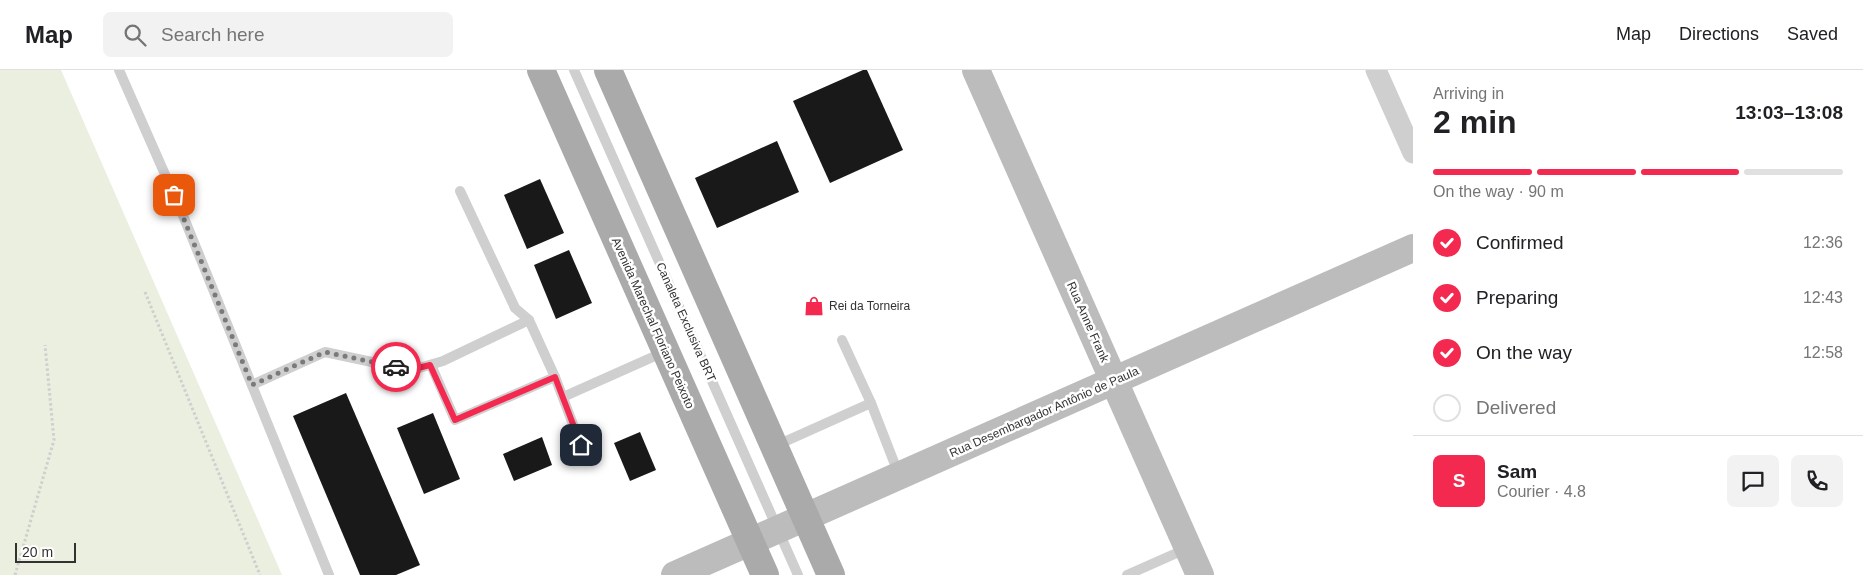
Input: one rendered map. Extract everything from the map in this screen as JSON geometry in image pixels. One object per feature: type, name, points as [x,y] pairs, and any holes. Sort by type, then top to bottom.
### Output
[{"type":"main road","name":"Avenida Marechal Floriano Peixoto","points":[[541,70],[765,575]]},
{"type":"main road","points":[[608,70],[831,575]]},
{"type":"main road","name":"Rua Anne Frank","points":[[976,70],[1200,575]]},
{"type":"main road","name":"Rua Desembargador Antônio de Paula","points":[[675,575],[1413,248]]},
{"type":"street","points":[[1376,70],[1413,153]]},
{"type":"lane","points":[[119,70],[182,213],[328,575]]},
{"type":"lane","name":"Canaleta Exclusiva BRT","points":[[574,70],[798,575]]},
{"type":"lane","points":[[460,191],[515,308],[529,320],[555,377],[587,461]]},
{"type":"lane","points":[[252,385],[325,352],[400,368],[418,368],[442,361],[529,320]]},
{"type":"lane","points":[[842,340],[871,403],[899,476]]},
{"type":"lane","points":[[563,397],[665,352]]},
{"type":"lane","points":[[430,365],[455,420],[555,377]]},
{"type":"lane","points":[[774,446],[871,403]]},
{"type":"lane","points":[[1127,575],[1188,548]]},
{"type":"path","points":[[144,292],[260,575]]},
{"type":"path","points":[[15,575],[54,440],[45,345]]},
{"type":"shaded area","points":[[0,70],[61,70],[282,575],[0,575]]},
{"type":"building","points":[[863,70],[867,70],[903,150],[830,183],[793,101]]},
{"type":"building","points":[[777,141],[799,192],[717,228],[695,178]]},
{"type":"building","points":[[540,179],[564,233],[527,249],[504,195]]},
{"type":"building","points":[[569,250],[592,303],[556,319],[534,265]]},
{"type":"building","points":[[346,393],[420,565],[396,575],[360,575],[293,416]]},
{"type":"building","points":[[433,413],[460,479],[424,494],[397,428]]},
{"type":"building","points":[[640,432],[656,470],[630,481],[614,443]]},
{"type":"building","points":[[542,437],[552,465],[514,481],[503,454]]},
{"type":"way so far","points":[[174,195],[252,385],[325,352],[347,355],[396,367]]},
{"type":"place","name":"Rei da Torneira","points":[[814,306]]},
{"type":"route","points":[[396,367],[418,368],[430,365],[455,420],[555,377],[581,445]]}]
